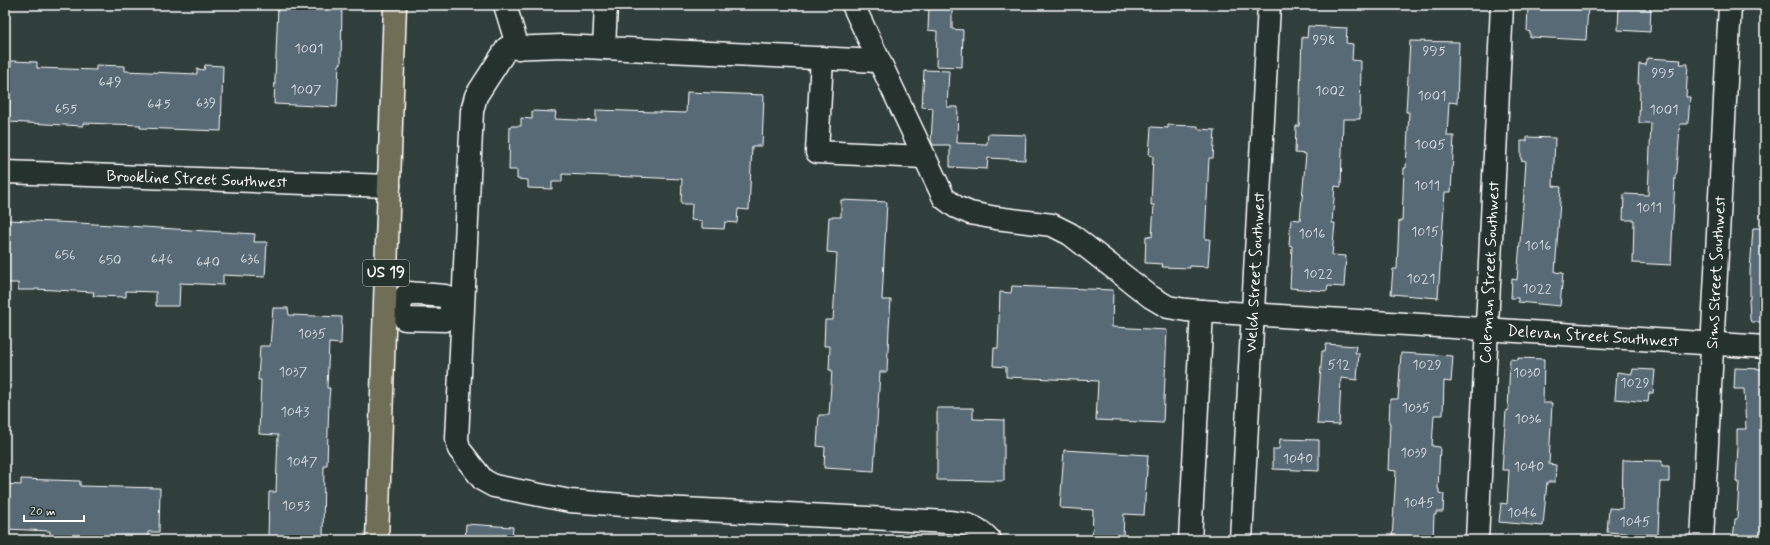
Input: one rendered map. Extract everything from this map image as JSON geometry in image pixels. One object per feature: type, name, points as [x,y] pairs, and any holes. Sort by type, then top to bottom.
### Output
[{"type":"main road","name":"US 19","points":[[377,540],[392,305],[389,186],[395,5]]},
{"type":"street","points":[[505,5],[518,48]]},
{"type":"street","points":[[604,48],[606,5]]},
{"type":"street","name":"Delevan Street Southwest","points":[[853,5],[878,61],[944,198],[956,207],[970,213],[1052,225],[1070,234],[1151,297],[1168,307],[1253,315],[1765,347]]},
{"type":"street","name":"Welch Street Southwest","points":[[1241,540],[1269,5]]},
{"type":"street","name":"Coleman Street Southwest","points":[[1477,540],[1502,5]]},
{"type":"street","name":"Sims Street Southwest","points":[[1702,540],[1730,5]]},
{"type":"street","points":[[878,61],[562,46],[507,48],[476,96],[472,110],[458,308],[459,449],[483,480],[494,486],[570,501],[663,508],[949,522],[970,525],[983,532],[990,540]]},
{"type":"street","points":[[822,58],[817,152],[924,157]]},
{"type":"street","name":"Brookline Street Southwest","points":[[5,172],[389,186]]},
{"type":"street","points":[[392,305],[408,293],[445,296],[458,308]]},
{"type":"street","points":[[1190,540],[1202,311]]},
{"type":"building","points":[[278,5],[342,5],[341,64],[339,64],[337,107],[274,104]]},
{"type":"building","points":[[929,5],[952,5],[952,29],[963,30],[962,67],[936,66],[937,31],[928,30]]},
{"type":"building","points":[[1528,5],[1588,5],[1586,40],[1530,37],[1530,32],[1527,31]]},
{"type":"building","points":[[1619,5],[1651,5],[1650,32],[1618,30]]},
{"type":"building","points":[[1308,26],[1347,28],[1346,43],[1353,44],[1352,60],[1361,61],[1360,119],[1343,119],[1341,187],[1335,186],[1332,223],[1335,223],[1332,255],[1346,256],[1344,287],[1328,286],[1327,291],[1290,288],[1292,246],[1289,245],[1291,219],[1300,220],[1306,154],[1295,153],[1296,126],[1299,126],[1302,37],[1307,38]]},
{"type":"building","points":[[1410,41],[1459,42],[1457,103],[1449,102],[1447,136],[1454,136],[1451,192],[1445,192],[1438,298],[1391,294],[1393,269],[1397,269],[1399,221],[1402,221],[1404,168],[1406,168],[1409,112],[1406,112]]},
{"type":"building","points":[[1647,58],[1681,60],[1680,64],[1688,64],[1686,97],[1690,97],[1688,124],[1680,124],[1677,172],[1675,176],[1671,265],[1633,263],[1634,220],[1623,220],[1624,194],[1648,195],[1651,123],[1639,123],[1640,84],[1638,84],[1639,64],[1646,65]]},
{"type":"building","points":[[11,61],[37,62],[37,68],[96,70],[96,65],[125,66],[125,71],[197,74],[197,69],[204,70],[205,65],[223,66],[221,131],[140,128],[140,125],[83,123],[83,126],[9,122]]},
{"type":"building","points":[[924,70],[949,71],[947,107],[958,107],[957,143],[987,144],[988,134],[1026,135],[1025,160],[988,158],[987,169],[950,167],[950,145],[933,145],[931,141],[933,108],[922,107]]},
{"type":"building","points":[[687,92],[764,95],[762,146],[752,146],[749,210],[738,209],[737,223],[725,222],[724,229],[702,228],[702,221],[691,220],[692,204],[681,204],[682,179],[562,174],[562,182],[552,182],[552,189],[528,188],[528,180],[517,179],[517,170],[509,170],[510,126],[521,126],[521,118],[532,119],[532,111],[556,112],[555,119],[596,121],[596,110],[686,113]]},
{"type":"building","points":[[1168,125],[1198,126],[1198,129],[1215,130],[1213,158],[1209,158],[1205,239],[1210,239],[1208,267],[1162,267],[1163,264],[1145,263],[1146,236],[1152,237],[1154,205],[1151,205],[1153,156],[1149,155],[1151,127],[1168,128]]},
{"type":"building","points":[[1527,137],[1555,138],[1553,186],[1561,187],[1555,272],[1563,273],[1560,306],[1518,302],[1518,298],[1511,298],[1512,279],[1517,280],[1526,161],[1521,160],[1521,141],[1527,141]]},
{"type":"building","points":[[841,200],[887,202],[882,300],[891,300],[887,372],[880,372],[874,471],[824,468],[825,447],[817,446],[819,415],[829,415],[832,370],[829,370],[830,346],[824,346],[825,320],[833,320],[837,253],[827,252],[829,217],[841,217]]},
{"type":"building","points":[[8,220],[255,234],[254,242],[267,242],[265,277],[223,275],[223,285],[180,283],[179,306],[156,306],[156,292],[126,291],[126,297],[93,296],[94,292],[35,289],[18,290],[18,283],[5,283]]},
{"type":"building","points":[[1753,228],[1765,228],[1765,322],[1751,322],[1750,319],[1749,299]]},
{"type":"building","points":[[1012,286],[1113,290],[1112,327],[1167,330],[1163,423],[1096,420],[1098,381],[1006,377],[1006,367],[993,366],[994,348],[998,348],[1000,292],[1011,293]]},
{"type":"building","points":[[273,308],[288,308],[289,315],[342,317],[341,344],[329,343],[327,388],[330,388],[327,465],[324,465],[323,540],[268,540],[269,492],[276,492],[278,435],[259,434],[261,380],[258,380],[260,346],[270,346]]},
{"type":"building","points":[[1326,344],[1356,346],[1355,353],[1359,353],[1357,380],[1341,378],[1339,425],[1317,424],[1322,351],[1325,351]]},
{"type":"building","points":[[1401,353],[1453,356],[1451,382],[1444,381],[1443,415],[1434,415],[1432,446],[1440,447],[1438,489],[1439,493],[1444,494],[1443,512],[1436,512],[1436,515],[1434,515],[1433,540],[1392,540],[1396,471],[1388,470],[1390,399],[1398,399]]},
{"type":"building","points":[[1518,358],[1544,359],[1543,403],[1552,403],[1549,464],[1556,465],[1555,482],[1547,482],[1543,526],[1499,522],[1501,503],[1507,504],[1509,470],[1502,470],[1506,410],[1508,411],[1510,359],[1518,360]]},
{"type":"building","points":[[1735,368],[1765,369],[1765,540],[1733,540],[1735,519],[1737,519],[1739,482],[1736,482],[1738,446],[1737,429],[1746,429],[1744,389],[1734,389]]},
{"type":"building","points":[[1633,369],[1655,370],[1653,393],[1649,393],[1648,402],[1615,399],[1617,372],[1632,374]]},
{"type":"building","points":[[937,408],[973,408],[973,419],[1004,420],[1004,481],[937,480]]},
{"type":"building","points":[[1280,439],[1319,440],[1319,471],[1273,469],[1273,449],[1279,449]]},
{"type":"building","points":[[1064,450],[1148,455],[1144,515],[1124,514],[1123,537],[1118,536],[1118,540],[1092,540],[1093,510],[1060,508]]},
{"type":"building","points":[[1623,460],[1662,461],[1662,466],[1669,466],[1669,482],[1660,482],[1658,535],[1607,532],[1609,508],[1622,509]]},
{"type":"building","points":[[21,479],[80,481],[80,486],[160,488],[159,532],[148,532],[148,540],[100,540],[50,537],[50,531],[5,529],[5,484],[21,485]]},
{"type":"building","points":[[466,524],[513,527],[512,540],[465,540]]}]
